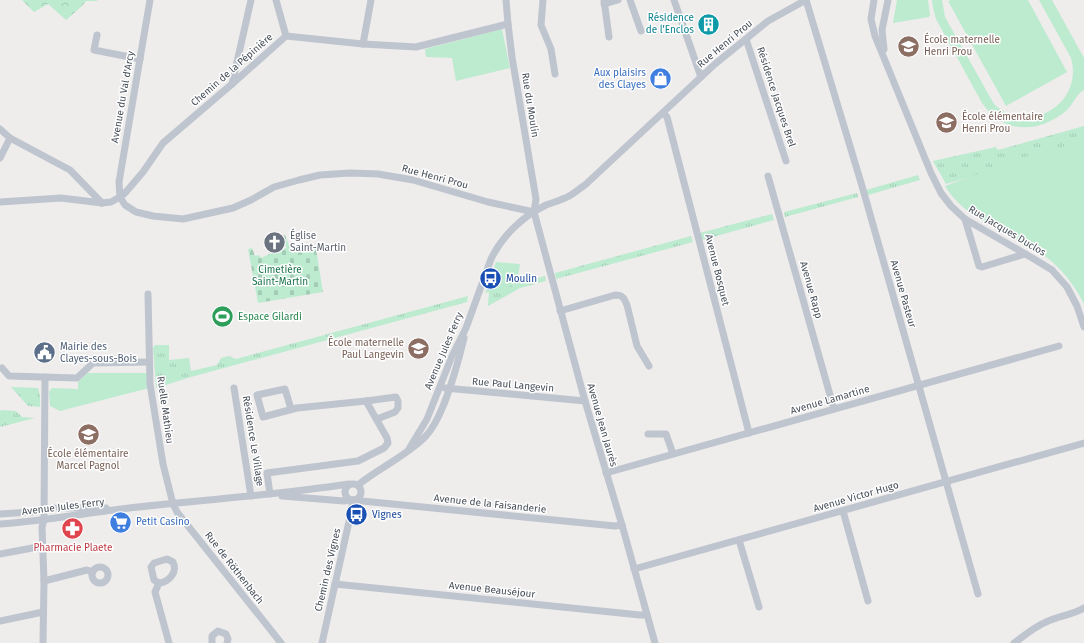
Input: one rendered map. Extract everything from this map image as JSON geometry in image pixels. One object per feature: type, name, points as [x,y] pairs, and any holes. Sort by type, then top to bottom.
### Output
[{"type":"street","name":"Avenue du Val d'Arcy","points":[[120,197],[119,182],[150,0]]},
{"type":"street","points":[[232,84],[251,0]]},
{"type":"street","points":[[276,0],[286,36]]},
{"type":"street","points":[[363,44],[371,0]]},
{"type":"street","name":"Rue du Moulin","points":[[506,0],[508,24],[536,199],[534,212]]},
{"type":"street","points":[[543,0],[541,25],[551,49],[554,74]]},
{"type":"street","points":[[609,37],[604,2],[618,0]]},
{"type":"street","points":[[630,0],[641,32]]},
{"type":"street","points":[[674,0],[701,77]]},
{"type":"street","name":"Rue Henri Prou","points":[[120,197],[126,205],[136,212],[153,216],[183,219],[233,208],[274,187],[320,175],[350,173],[378,174],[413,180],[488,202],[534,212],[570,196],[585,185],[701,77],[746,39],[768,21],[806,0]]},
{"type":"street","name":"Avenue Pasteur","points":[[806,0],[862,186],[978,594]]},
{"type":"street","name":"Rue Jacques Duclos","points":[[874,0],[871,19],[875,36],[934,179],[945,197],[965,219],[1052,270],[1067,287],[1077,306],[1084,327]]},
{"type":"street","name":"Rue Jacques Duclos","points":[[886,61],[882,41],[882,30],[888,0]]},
{"type":"street","name":"Chemin de la Pépinière","points":[[120,197],[126,193],[143,172],[163,143],[286,36],[363,44],[416,47],[508,24]]},
{"type":"street","points":[[97,35],[94,50],[140,59]]},
{"type":"street","name":"Résidence Jacques Brel","points":[[746,39],[786,161]]},
{"type":"street","name":"Avenue Bosquet","points":[[663,113],[667,117],[749,433]]},
{"type":"street","points":[[0,129],[10,138],[70,170],[102,203]]},
{"type":"street","points":[[0,158],[10,138]]},
{"type":"street","name":"Avenue Rapp","points":[[768,176],[834,409]]},
{"type":"street","points":[[0,202],[61,198],[102,203],[111,202],[120,197]]},
{"type":"street","name":"Avenue Jean Jaurès","points":[[534,212],[584,401],[622,525],[655,643]]},
{"type":"street","name":"Avenue Jules Ferry","points":[[358,485],[409,449],[427,419],[452,356],[466,328],[496,249],[515,227],[534,212]]},
{"type":"street","points":[[965,219],[979,266],[982,268],[1025,254]]},
{"type":"street","name":"Ruelle Mathieu","points":[[148,294],[150,384],[163,464],[173,504]]},
{"type":"street","points":[[560,311],[616,295],[621,295],[627,305],[637,346],[649,366]]},
{"type":"street","points":[[409,449],[425,437],[433,427],[449,389],[459,358],[466,328]]},
{"type":"street","name":"Avenue Lamartine","points":[[606,473],[1059,346]]},
{"type":"street","points":[[2,368],[10,376],[77,378],[93,363],[149,362]]},
{"type":"street","points":[[43,643],[44,581],[42,527],[44,520],[45,377]]},
{"type":"street","name":"Résidence Le Village","points":[[234,388],[251,496]]},
{"type":"street","name":"Rue Paul Langevin","points":[[440,388],[584,401]]},
{"type":"street","points":[[291,409],[285,389],[257,395],[263,417],[291,409],[396,397],[398,401],[398,408],[395,412],[377,419]]},
{"type":"street","points":[[270,494],[267,473],[358,461],[384,448],[388,443],[387,438],[366,401]]},
{"type":"street","points":[[648,434],[666,434],[673,454]]},
{"type":"street","name":"Avenue Victor Hugo","points":[[634,569],[1084,443]]},
{"type":"street","points":[[352,483],[358,485],[361,491],[360,496],[353,500],[344,493],[345,488],[349,484],[352,483]]},
{"type":"street","name":"Avenue Jules Ferry","points":[[0,524],[44,520],[128,508],[270,494],[349,484]]},
{"type":"street","name":"Avenue Jules Ferry","points":[[270,494],[330,500],[353,500]]},
{"type":"street","name":"Avenue de la Faisanderie","points":[[353,500],[615,526],[622,525]]},
{"type":"street","name":"Chemin des Vignes","points":[[322,643],[353,500]]},
{"type":"street","name":"Rue de Röthenbach","points":[[173,504],[177,512],[281,643]]},
{"type":"street","name":"Avenue Jules Ferry","points":[[0,514],[71,508],[128,508]]},
{"type":"street","points":[[843,511],[868,601]]},
{"type":"street","points":[[739,540],[759,607]]},
{"type":"street","points":[[0,554],[43,546]]},
{"type":"street","points":[[44,581],[87,570],[93,572]]},
{"type":"street","points":[[159,583],[155,592],[169,643]]},
{"type":"street","name":"Avenue Beauséjour","points":[[335,584],[648,615]]},
{"type":"street","points":[[1076,613],[1084,608]]},
{"type":"street","points":[[0,621],[43,612]]},
{"type":"street","points":[[1014,643],[1044,623],[1062,616],[1076,613],[1084,614]]},
{"type":"street","points":[[212,643],[211,639],[213,634],[221,632],[227,636],[227,643]]},
{"type":"green space","points":[[22,0],[97,1],[86,1],[66,20],[48,4],[34,12]]},
{"type":"green space","points":[[897,0],[928,0],[930,15],[929,17],[893,23]]},
{"type":"green space","points":[[932,0],[942,0],[945,17],[994,104],[1008,113],[1022,117],[1037,116],[1050,111],[1061,101],[1069,89],[1073,75],[1071,58],[1039,0],[1052,0],[1084,58],[1084,90],[1066,111],[1055,119],[1044,124],[1033,127],[1021,127],[1000,121],[990,113],[982,103],[936,19]]},
{"type":"green space","points":[[1028,0],[1067,72],[1006,106],[948,1]]},
{"type":"green space","points":[[502,29],[510,68],[456,81],[452,58],[426,57],[425,49]]},
{"type":"green space","points":[[1084,126],[1084,144],[946,184],[933,161],[996,147],[998,150]]},
{"type":"green space","points":[[1084,141],[1084,304],[1070,281],[1051,261],[1036,250],[974,216],[953,197],[945,186],[1020,158]]},
{"type":"green space","points":[[918,175],[920,180],[868,195],[866,190]]},
{"type":"green space","points":[[857,193],[858,197],[785,217],[784,212]]},
{"type":"green space","points":[[772,214],[774,220],[702,240],[700,233]]},
{"type":"green space","name":"Cimetière Saint-Martin","points":[[285,235],[292,253],[316,249],[323,292],[258,303],[248,249],[252,248],[255,256],[259,255],[261,258],[278,250],[279,252],[286,248],[282,236]]},
{"type":"green space","points":[[691,236],[693,242],[556,279],[555,273]]},
{"type":"green space","points":[[496,262],[520,264],[517,284],[485,293]]},
{"type":"green space","points":[[545,276],[546,281],[520,288],[488,306],[489,291]]},
{"type":"green space","points":[[468,296],[467,302],[191,377],[156,388],[153,348],[155,345],[169,345],[169,360],[189,358],[191,371],[217,365],[221,358],[229,356],[236,359]]},
{"type":"green space","points":[[88,373],[148,373],[149,388],[60,411],[50,406],[49,392],[52,388],[78,389],[78,382]]},
{"type":"green space","points":[[11,387],[38,388],[40,395],[40,407],[28,406]]},
{"type":"green space","points":[[0,411],[16,411],[22,417],[35,418],[0,427]]},
{"type":"place","name":"Résidence de l'Enclos","points":[[709,24]]},
{"type":"place","name":"École maternelle Henri Prou","points":[[908,46]]},
{"type":"place","name":"Aux plaisirs des Clayes","points":[[661,79]]},
{"type":"place","name":"École élémentaire Henri Prou","points":[[947,123]]},
{"type":"place","name":"Église Saint-Martin","points":[[275,242]]},
{"type":"place","name":"Moulin","points":[[491,279]]},
{"type":"place","name":"Espace Gilardi","points":[[222,317]]},
{"type":"place","name":"École maternelle Paul Langevin","points":[[419,349]]},
{"type":"place","name":"Mairie des Clayes-sous-Bois","points":[[44,353]]},
{"type":"place","name":"École élémentaire Marcel Pagnol","points":[[88,434]]},
{"type":"place","name":"Vignes","points":[[356,515]]},
{"type":"place","name":"Petit Casino","points":[[120,522]]},
{"type":"place","name":"Pharmacie Plaete","points":[[73,528]]}]
